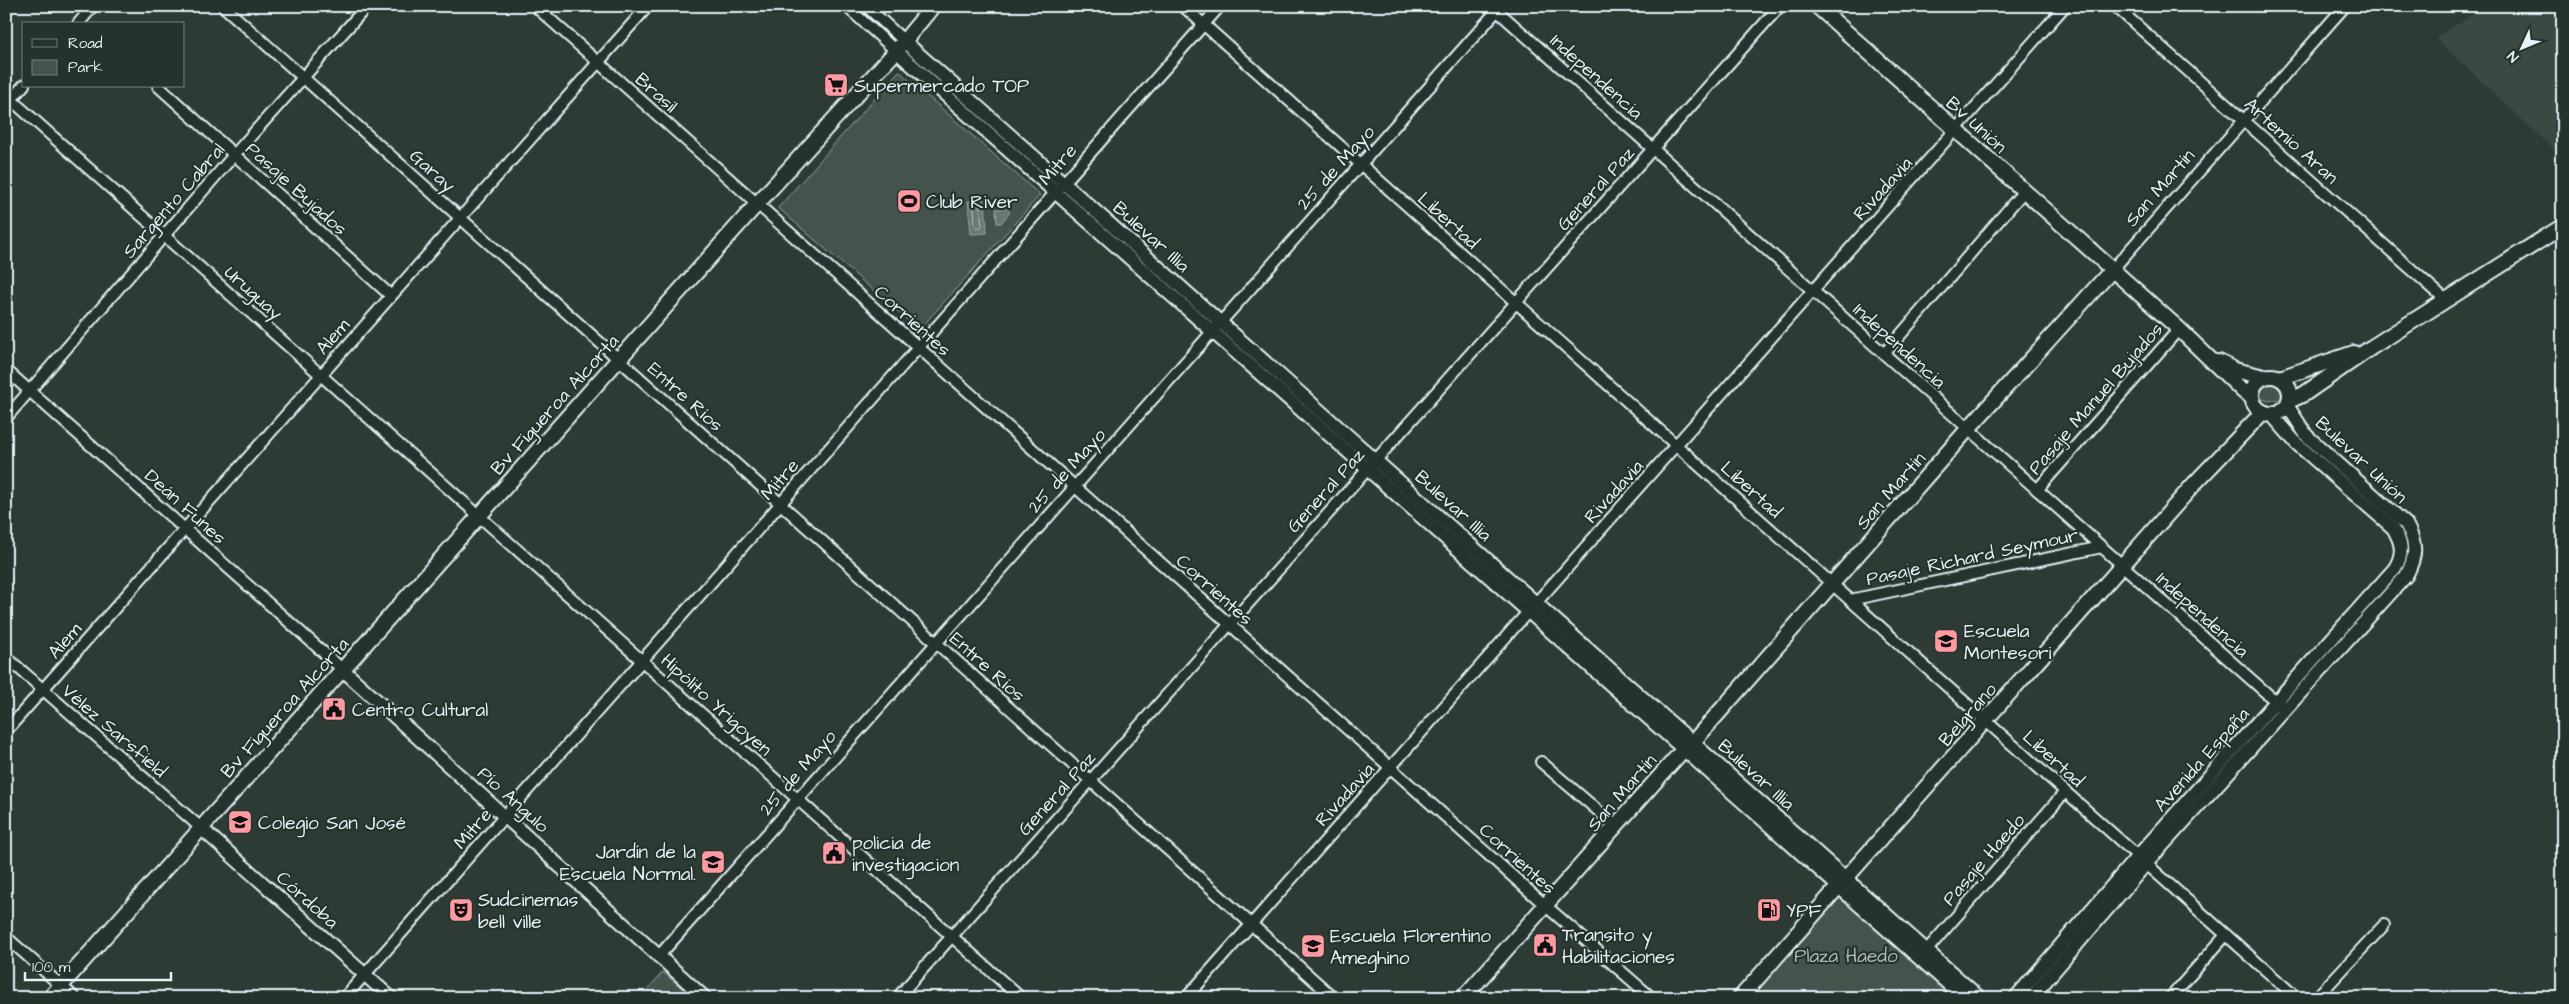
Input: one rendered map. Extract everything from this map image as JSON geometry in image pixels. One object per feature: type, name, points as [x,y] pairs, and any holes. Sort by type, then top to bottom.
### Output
[{"type":"main road","name":"Bv Figueroa Alcorta","points":[[50,998],[479,515],[900,46],[933,6]]},
{"type":"main road","name":"Bv Unión","points":[[1817,6],[2112,270]]},
{"type":"main road","points":[[2112,270],[2210,357],[2234,383],[2252,397],[2256,406],[2267,413],[2280,412],[2288,403],[2372,347],[2563,226]]},
{"type":"main road","name":"San Martín","points":[[1463,998],[1833,585],[1968,429],[2112,270]]},
{"type":"main road","points":[[2210,357],[2235,370],[2264,378],[2280,378],[2372,347]]},
{"type":"main road","points":[[2252,397],[2255,385],[2264,378]]},
{"type":"main road","points":[[2280,378],[2288,388],[2288,403]]},
{"type":"main road","name":"Belgrano","points":[[1740,998],[2195,483],[2267,413]]},
{"type":"street","points":[[83,22],[93,6]]},
{"type":"street","name":"Garay","points":[[223,6],[619,360]]},
{"type":"street","name":"Sargento Cabral","points":[[6,418],[234,155],[368,6]]},
{"type":"street","name":"Brasil","points":[[535,6],[757,204]]},
{"type":"street","name":"Alem","points":[[6,732],[322,375],[390,295],[648,6]]},
{"type":"street","points":[[846,6],[900,46]]},
{"type":"street","points":[[866,6],[900,46]]},
{"type":"street","name":"Libertad","points":[[1183,6],[2297,998]]},
{"type":"street","name":"Mitre","points":[[344,998],[1220,6]]},
{"type":"street","name":"General Paz","points":[[897,998],[1780,6]]},
{"type":"street","name":"Rivadavia","points":[[1186,998],[1956,132],[2065,6]]},
{"type":"street","name":"Artemio Aran","points":[[2115,6],[2446,300]]},
{"type":"street","name":"San Martín","points":[[2112,270],[2345,6]]},
{"type":"street","name":"Independencia","points":[[1497,8],[1653,149],[2281,706]]},
{"type":"street","name":"25 de Mayo","points":[[658,958],[797,798],[1497,8]]},
{"type":"street","name":"Bulevar Illia","points":[[900,46],[1843,883],[1964,998]]},
{"type":"street","points":[[8,99],[22,87]]},
{"type":"street","name":"Pasaje Bujados","points":[[160,88],[390,295]]},
{"type":"street","name":"Uruguay","points":[[8,99],[479,515]]},
{"type":"street","points":[[1884,354],[2024,191]]},
{"type":"street","name":"Corrientes","points":[[757,204],[1390,768],[1652,998]]},
{"type":"street","name":"Pasaje Manuel Bujados","points":[[2037,490],[2179,329]]},
{"type":"street","name":"Entre Ríos","points":[[619,360],[1334,998]]},
{"type":"street","name":"Deán Funes","points":[[6,370],[342,669]]},
{"type":"street","name":"Bulevar Unión","points":[[2288,403],[2307,436],[2406,524],[2414,539]]},
{"type":"street","name":"Bulevar Unión","points":[[2267,413],[2297,444],[2393,528],[2400,540]]},
{"type":"street","name":"Hipólito Yrigoyen","points":[[479,515],[1021,998]]},
{"type":"street","name":"Avenida España","points":[[2015,998],[2281,706],[2406,576],[2413,562],[2414,539]]},
{"type":"street","name":"Avenida España","points":[[2281,706],[2396,568],[2401,559],[2400,540]]},
{"type":"street","name":"Pasaje Richard Seymour","points":[[1850,600],[2102,547]]},
{"type":"street","name":"Vélez Sarsfield","points":[[6,657],[201,828]]},
{"type":"street","name":"Pío Angulo","points":[[342,669],[506,816],[658,958],[705,998]]},
{"type":"street","points":[[1541,762],[1616,826]]},
{"type":"street","name":"Pasaje Haedo","points":[[1927,950],[2065,792]]},
{"type":"street","name":"Córdoba","points":[[201,828],[391,998]]},
{"type":"street","name":"Avenida España","points":[[2031,998],[2141,861]]},
{"type":"street","name":"Bulevar Illia","points":[[1843,883],[1927,950],[1980,998]]},
{"type":"street","points":[[2316,998],[2384,925]]},
{"type":"street","points":[[2170,998],[2226,934]]},
{"type":"street","points":[[6,937],[75,998]]},
{"type":"shaded area","points":[[2487,6],[2563,6],[2563,158],[2435,38]]},
{"type":"green space","name":"Club River","points":[[899,71],[1040,195],[919,330],[778,208]]},
{"type":"green space","points":[[2272,383],[2282,391],[2281,399],[2268,401],[2260,398],[2258,390],[2264,384]]},
{"type":"green space","name":"Plaza Haedo","points":[[1842,894],[1959,998],[1751,998]]},
{"type":"green space","points":[[663,972],[693,998],[640,998]]},
{"type":"water","points":[[985,200],[987,233],[971,234],[968,201]]},
{"type":"water","points":[[1005,208],[1010,212],[1001,223],[997,223],[996,209]]},
{"type":"place","name":"Supermercado TOP","points":[[836,85]]},
{"type":"place","name":"Club River","points":[[909,201]]},
{"type":"place","name":"Escuela Montesori","points":[[1946,641]]},
{"type":"place","name":"Centro Cultural","points":[[334,709]]},
{"type":"place","name":"Colegio San José","points":[[240,822]]},
{"type":"place","name":"policia de investigacion","points":[[834,853]]},
{"type":"place","name":"Jardín de la Escuela Normal.","points":[[713,862]]},
{"type":"place","name":"Sudcinemas bell ville","points":[[461,910]]},
{"type":"place","name":"YPF","points":[[1769,910]]},
{"type":"place","name":"Transito y Habilitaciones","points":[[1545,945]]},
{"type":"place","name":"Escuela Florentino Ameghino","points":[[1313,946]]}]
